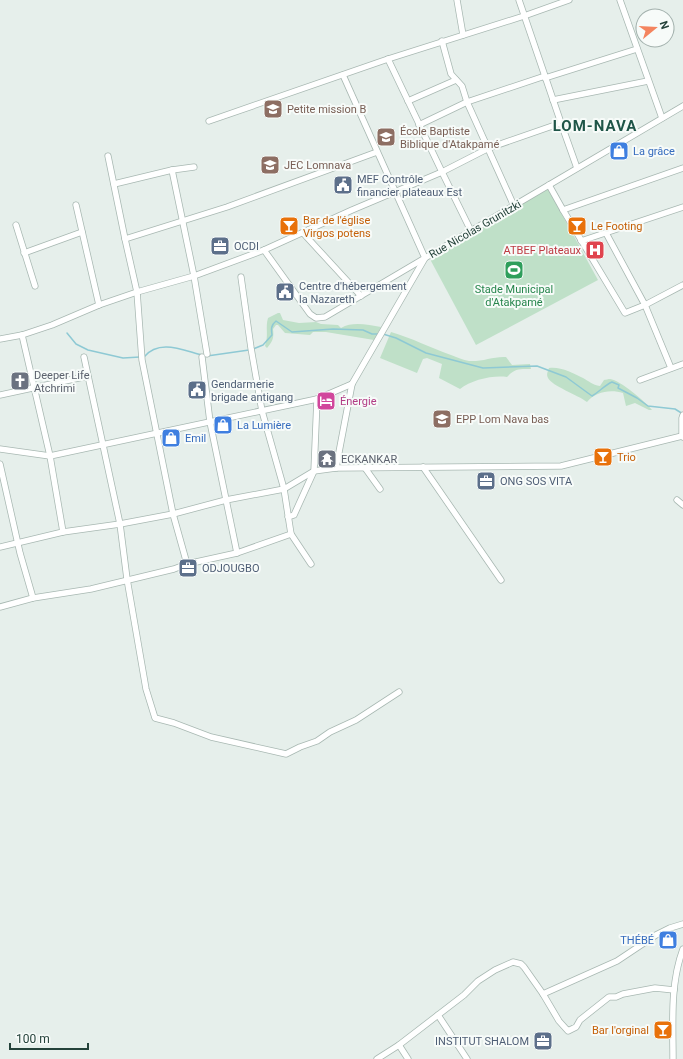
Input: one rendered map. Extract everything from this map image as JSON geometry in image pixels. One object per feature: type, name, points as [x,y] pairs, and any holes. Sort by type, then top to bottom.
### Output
[{"type":"street","points":[[457,0],[463,35]]},
{"type":"street","points":[[519,0],[560,123],[578,168]]},
{"type":"street","points":[[209,121],[388,58],[524,16],[569,0]]},
{"type":"street","points":[[620,0],[662,118]]},
{"type":"street","points":[[442,41],[451,74],[462,86],[467,102],[514,206]]},
{"type":"street","points":[[419,125],[467,102],[637,49]]},
{"type":"street","points":[[388,58],[471,231]]},
{"type":"street","points":[[264,250],[310,314],[316,318],[325,317],[425,258],[394,192],[343,75]]},
{"type":"street","points":[[408,101],[456,80]]},
{"type":"street","points":[[553,100],[648,81]]},
{"type":"street","name":"Rue Nicolas Grunitzki","points":[[336,468],[352,384],[379,335],[425,258],[683,106]]},
{"type":"street","points":[[0,339],[22,335],[98,305],[194,276],[264,250],[352,210],[442,172],[489,148],[560,123]]},
{"type":"street","points":[[125,238],[227,207],[377,152]]},
{"type":"street","points":[[108,156],[137,292],[141,357],[173,514],[187,564]]},
{"type":"street","points":[[114,184],[172,170],[194,167]]},
{"type":"street","points":[[563,210],[683,168]]},
{"type":"street","points":[[172,170],[194,276],[204,355],[210,422],[238,553]]},
{"type":"street","points":[[549,185],[625,313],[645,305],[683,285]]},
{"type":"street","points":[[76,205],[98,305]]},
{"type":"street","points":[[581,241],[683,207]]},
{"type":"street","points":[[16,226],[35,286]]},
{"type":"street","points":[[24,253],[82,232]]},
{"type":"street","points":[[303,233],[361,296]]},
{"type":"street","points":[[606,233],[645,305],[671,368]]},
{"type":"street","points":[[241,277],[251,349],[262,411],[284,489],[291,534],[311,564]]},
{"type":"street","points":[[22,335],[50,456],[63,532]]},
{"type":"street","points":[[84,357],[120,524],[127,579],[146,689],[155,718],[174,723],[211,737],[286,754],[317,741],[330,732],[356,720],[399,692]]},
{"type":"street","points":[[640,380],[683,364]]},
{"type":"street","points":[[0,395],[88,376]]},
{"type":"street","points":[[0,449],[50,456],[317,399],[352,384]]},
{"type":"street","points":[[288,517],[294,515],[314,471],[317,399]]},
{"type":"street","points":[[0,547],[63,532],[120,524],[173,514],[226,500],[284,489],[314,471],[336,468],[561,466],[682,436],[682,416]]},
{"type":"street","points":[[0,464],[23,565],[33,598]]},
{"type":"street","points":[[423,467],[501,580]]},
{"type":"street","points":[[365,468],[380,489]]},
{"type":"street","points":[[677,500],[683,505]]},
{"type":"street","points":[[0,606],[33,598],[91,589],[127,579],[174,569],[187,564],[238,553],[291,534]]},
{"type":"street","points":[[543,994],[617,961],[656,935],[670,928],[683,924]]},
{"type":"street","points":[[673,1059],[672,1006],[678,965],[683,949]]},
{"type":"street","points":[[377,1059],[399,1045],[438,1015],[478,981],[495,970],[513,962],[521,964],[524,967],[543,994],[559,1021],[568,1031],[576,1027],[580,1020],[609,997],[616,997],[623,994],[655,988],[674,990]]},
{"type":"street","points":[[438,1015],[467,1059]]},
{"type":"street","points":[[399,1045],[408,1059]]},
{"type":"green space","name":"Stade Municipal d'Atakpamé","points":[[548,189],[598,280],[476,345],[431,261],[433,258],[499,217]]},
{"type":"green space","points":[[280,313],[283,320],[299,323],[316,322],[321,324],[338,325],[341,328],[356,324],[381,327],[374,340],[326,332],[313,332],[310,335],[285,333],[278,325],[276,325],[273,329],[273,339],[267,348],[265,346],[268,318]]},
{"type":"green space","points":[[391,332],[467,361],[479,361],[497,357],[506,357],[512,365],[530,364],[531,369],[521,369],[515,371],[507,377],[482,379],[470,383],[460,389],[439,378],[442,364],[427,358],[423,359],[417,373],[380,358]]},
{"type":"green space","points":[[549,368],[566,370],[600,386],[604,380],[614,380],[632,392],[652,410],[635,403],[626,406],[623,393],[613,391],[598,394],[587,402],[550,381],[547,375]]},
{"type":"waterway","points":[[253,349],[263,345],[272,335],[272,327],[276,321],[292,332],[333,329],[363,330],[372,334],[380,334]]},
{"type":"waterway","points":[[67,333],[76,344],[88,350],[123,358],[140,357]]},
{"type":"waterway","points":[[383,334],[396,338],[426,353],[483,368],[537,366],[566,377],[592,396],[612,382],[619,385],[618,388],[637,398],[648,406],[675,409],[683,414]]},
{"type":"waterway","points":[[144,357],[157,348],[164,347],[171,347],[202,355]]},
{"type":"waterway","points":[[207,356],[249,350]]},
{"type":"place","name":"Petite mission B","points":[[273,109]]},
{"type":"place","name":"École Baptiste Biblique d'Atakpamé","points":[[386,137]]},
{"type":"place","name":"La grâce","points":[[619,151]]},
{"type":"place","name":"JEC Lomnava","points":[[270,165]]},
{"type":"place","name":"MEF Contrôle financier plateaux Est","points":[[343,185]]},
{"type":"place","name":"Bar de l'église Virgos potens","points":[[289,226]]},
{"type":"place","name":"Le Footing","points":[[577,226]]},
{"type":"place","name":"OCDI","points":[[220,246]]},
{"type":"place","name":"ATBEF Plateaux","points":[[595,250]]},
{"type":"place","name":"Stade Municipal d'Atakpamé","points":[[514,270]]},
{"type":"place","name":"Centre d'hébergement la Nazareth","points":[[285,292]]},
{"type":"place","name":"Deeper Life Atchrimi","points":[[20,381]]},
{"type":"place","name":"Gendarmerie brigade antigang","points":[[197,390]]},
{"type":"place","name":"Énergie","points":[[326,401]]},
{"type":"place","name":"EPP Lom Nava bas","points":[[442,419]]},
{"type":"place","name":"La Lumière","points":[[223,425]]},
{"type":"place","name":"Emil","points":[[171,438]]},
{"type":"place","name":"Trio","points":[[603,457]]},
{"type":"place","name":"ECKANKAR","points":[[327,459]]},
{"type":"place","name":"ONG SOS VITA","points":[[486,481]]},
{"type":"place","name":"ODJOUGBO","points":[[188,568]]},
{"type":"place","name":"THÉBÉ","points":[[668,940]]},
{"type":"place","name":"Bar l'orginal","points":[[663,1030]]},
{"type":"place","name":"INSTITUT SHALOM","points":[[543,1041]]},
{"type":"district","name":"LOM-NAVA","points":[[595,126]]}]
